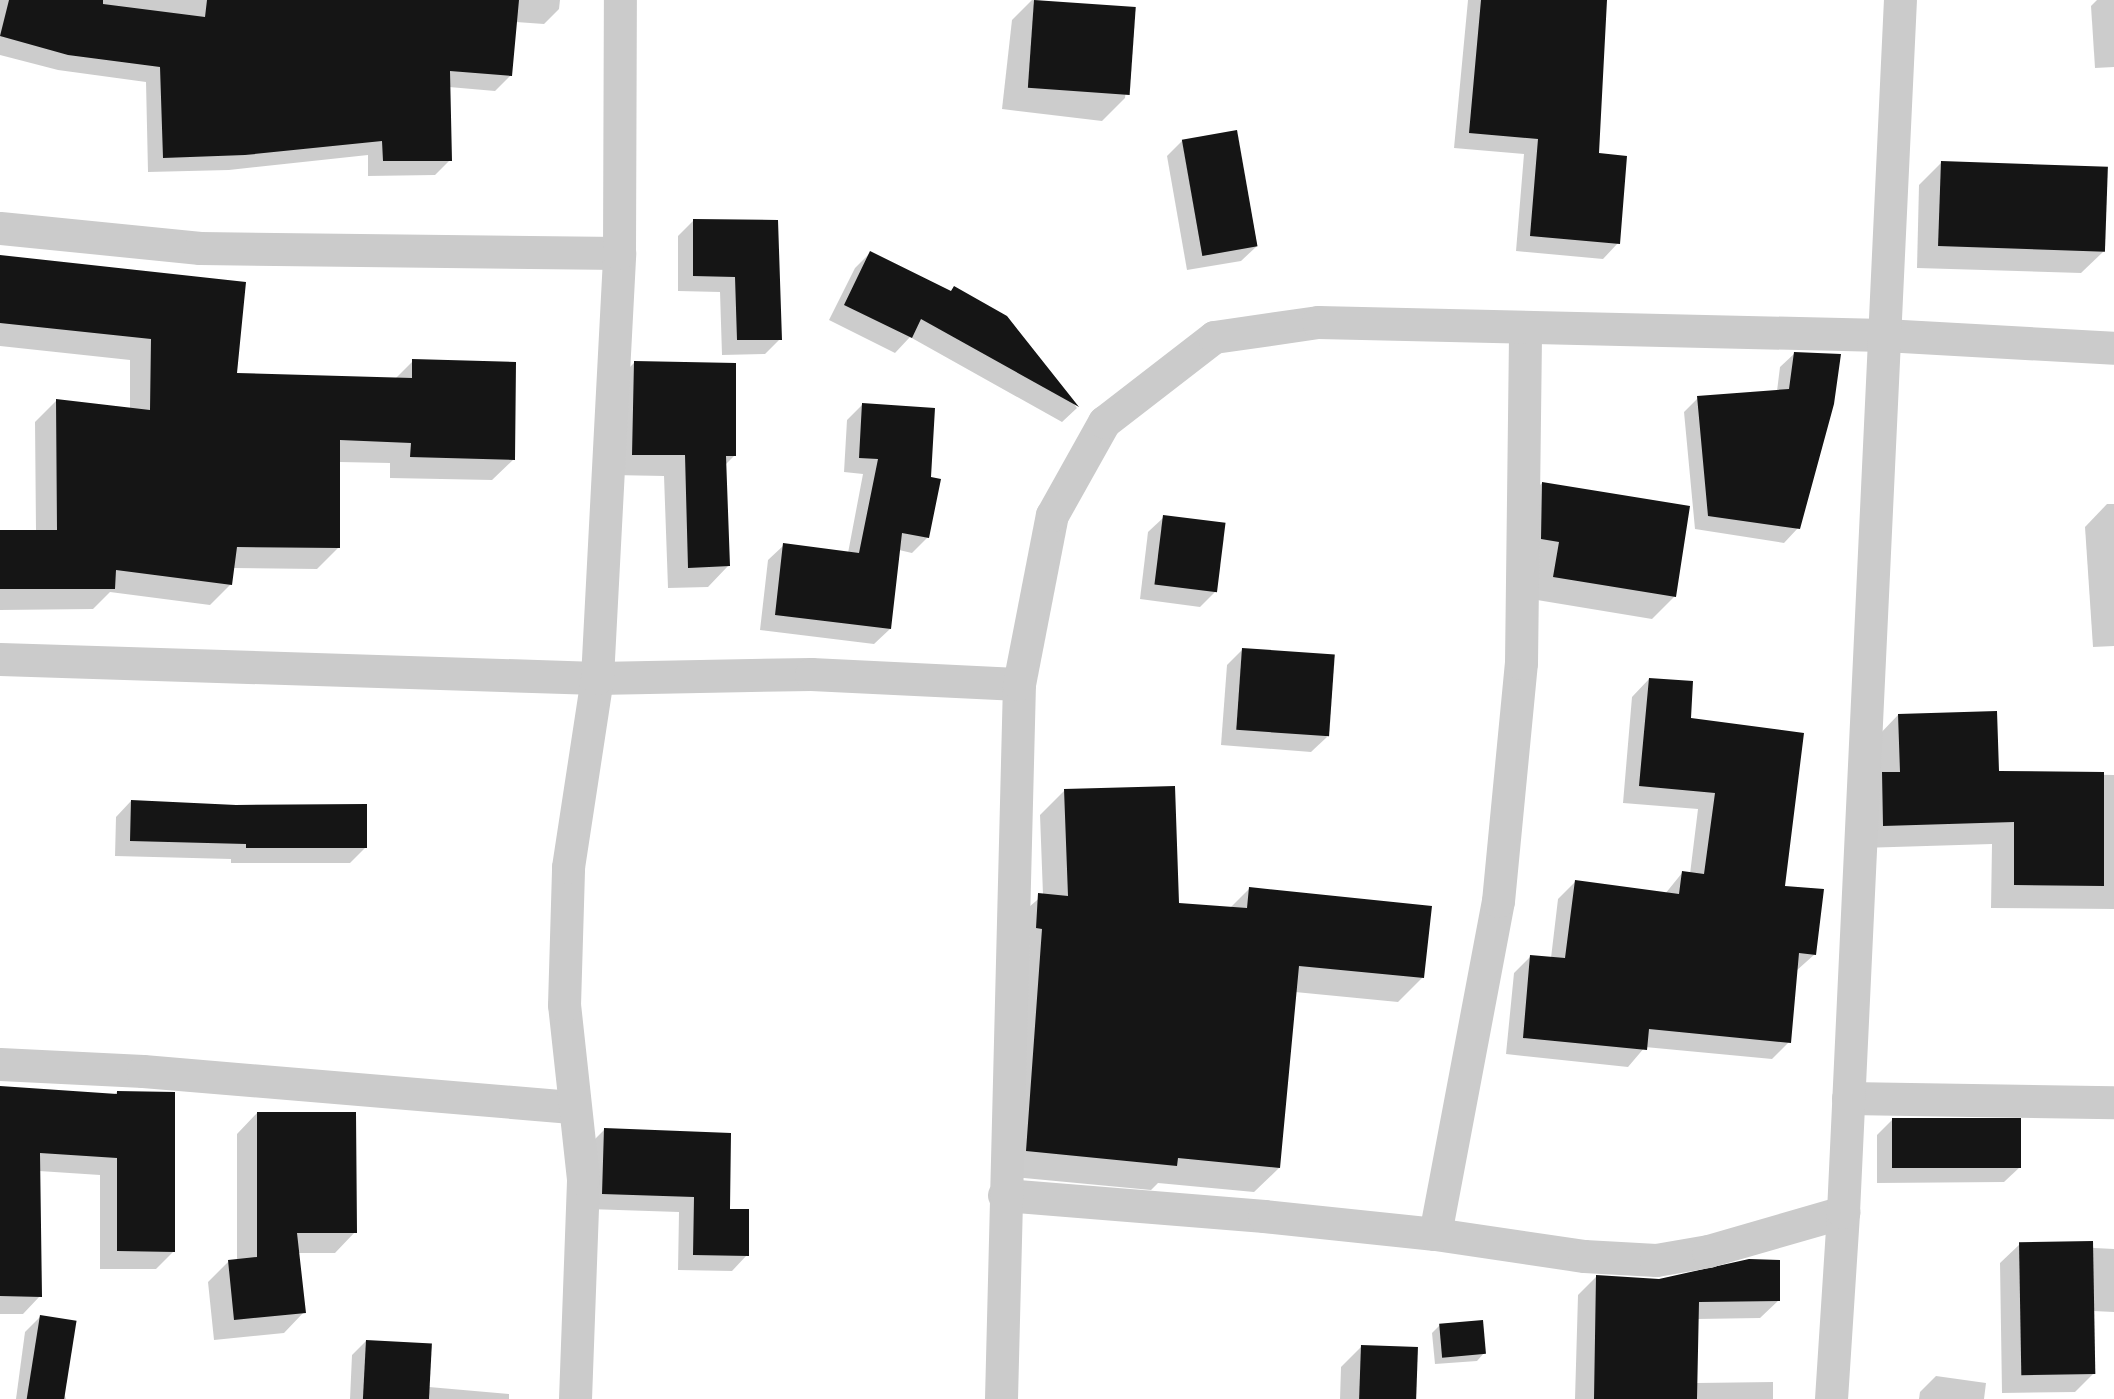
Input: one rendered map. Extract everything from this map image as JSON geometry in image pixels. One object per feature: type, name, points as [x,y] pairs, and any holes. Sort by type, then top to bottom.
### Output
[{"type":"street","points":[[575,1399],[583,1179],[564,1005],[567,867],[597,678],[619,253],[620,0]]},
{"type":"street","points":[[1831,1399],[1843,1212],[1900,0]]},
{"type":"street","points":[[0,228],[200,248],[619,253]]},
{"type":"street","points":[[1001,1399],[1004,1195],[1019,684],[1052,514],[1104,422],[1214,337],[1318,322],[1884,335],[2114,348]]},
{"type":"street","points":[[1435,1234],[1498,901],[1521,663],[1525,327]]},
{"type":"street","points":[[0,659],[597,678],[811,674],[1019,684]]},
{"type":"street","points":[[0,1064],[143,1071],[575,1107]]},
{"type":"street","points":[[1848,1098],[2114,1102]]},
{"type":"street","points":[[1004,1195],[1435,1234],[1584,1256],[1656,1260],[1708,1251],[1843,1212]]},
{"type":"building","points":[[9,0],[103,0],[103,4],[205,17],[207,0],[519,0],[512,76],[450,71],[452,161],[383,161],[382,141],[245,155],[163,158],[160,67],[68,55],[0,36]]},
{"type":"building","points":[[1034,0],[1136,7],[1130,95],[1028,88]]},
{"type":"building","points":[[1481,0],[1607,0],[1599,153],[1627,156],[1620,244],[1530,236],[1538,139],[1469,133]]},
{"type":"building","points":[[1237,130],[1257,246],[1202,256],[1182,140]]},
{"type":"building","points":[[1941,161],[2108,167],[2105,252],[1938,246]]},
{"type":"building","points":[[693,219],[778,220],[782,340],[737,340],[735,277],[693,276]]},
{"type":"building","points":[[870,251],[951,291],[954,286],[1007,316],[1079,407],[921,319],[912,338],[844,305]]},
{"type":"building","points":[[0,255],[246,282],[237,373],[412,378],[412,359],[516,362],[515,460],[410,457],[411,443],[340,440],[340,548],[237,547],[232,585],[116,570],[115,589],[0,589],[0,530],[57,530],[56,399],[150,410],[151,339],[0,323]]},
{"type":"building","points":[[1794,352],[1841,354],[1834,404],[1800,529],[1708,516],[1697,396],[1789,389]]},
{"type":"building","points":[[634,361],[736,363],[736,456],[726,456],[730,566],[688,568],[685,455],[632,455]]},
{"type":"building","points":[[862,403],[935,408],[931,477],[941,479],[929,538],[902,533],[891,629],[775,615],[783,543],[859,553],[878,459],[859,458]]},
{"type":"building","points":[[1542,482],[1690,506],[1676,597],[1553,577],[1559,542],[1541,539]]},
{"type":"building","points":[[1163,515],[1226,523],[1217,592],[1154,584]]},
{"type":"building","points":[[1242,648],[1335,654],[1329,736],[1236,730]]},
{"type":"building","points":[[1649,678],[1693,681],[1691,718],[1804,733],[1785,886],[1824,889],[1816,955],[1799,953],[1791,1043],[1649,1029],[1647,1050],[1523,1038],[1530,955],[1565,958],[1575,880],[1679,894],[1682,871],[1704,874],[1715,793],[1639,786]]},
{"type":"building","points":[[1997,711],[1999,771],[2104,772],[2104,886],[2014,885],[2014,822],[1883,826],[1882,772],[1900,772],[1898,714]]},
{"type":"building","points":[[1175,786],[1179,903],[1247,908],[1249,887],[1432,906],[1424,978],[1299,966],[1280,1168],[1178,1158],[1177,1166],[1026,1151],[1042,929],[1036,928],[1038,893],[1068,896],[1064,789]]},
{"type":"building","points":[[131,800],[236,805],[367,804],[367,848],[246,848],[246,844],[130,841]]},
{"type":"building","points":[[0,1086],[117,1094],[117,1091],[175,1092],[175,1252],[117,1251],[117,1158],[40,1153],[42,1297],[0,1296]]},
{"type":"building","points":[[257,1112],[356,1112],[357,1233],[297,1233],[306,1313],[234,1320],[228,1260],[257,1257]]},
{"type":"building","points":[[1892,1118],[2021,1118],[2021,1168],[1892,1168]]},
{"type":"building","points":[[604,1128],[731,1133],[730,1209],[749,1209],[749,1256],[693,1255],[694,1197],[602,1194]]},
{"type":"building","points":[[2093,1241],[2095,1374],[2021,1375],[2019,1242]]},
{"type":"building","points":[[1749,1259],[1780,1260],[1780,1301],[1699,1302],[1697,1399],[1594,1399],[1596,1275],[1659,1279]]},
{"type":"building","points":[[40,1315],[77,1321],[64,1399],[27,1399]]},
{"type":"building","points":[[1483,1320],[1486,1354],[1442,1358],[1439,1324]]},
{"type":"building","points":[[366,1340],[432,1343],[429,1399],[363,1399]]},
{"type":"building","points":[[1361,1345],[1418,1347],[1416,1399],[1359,1399]]}]
